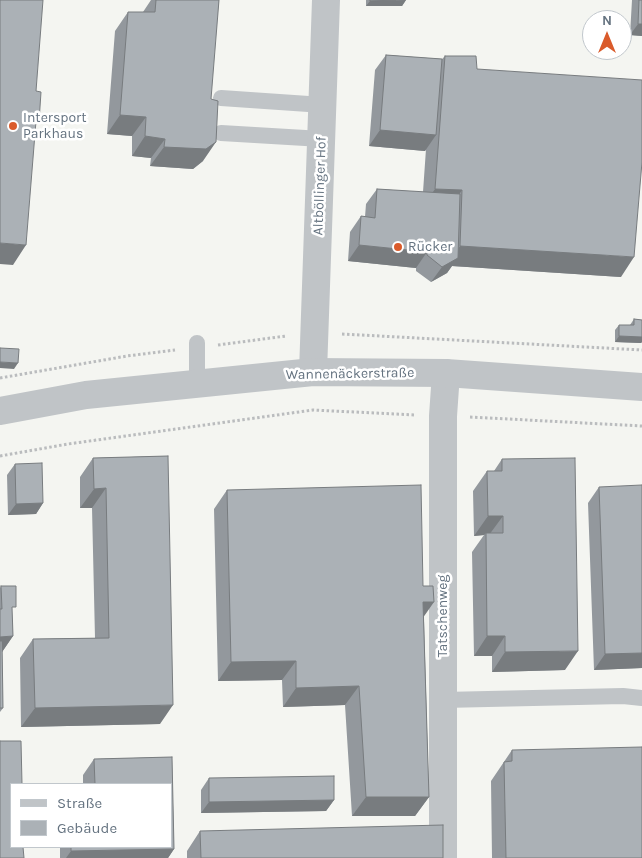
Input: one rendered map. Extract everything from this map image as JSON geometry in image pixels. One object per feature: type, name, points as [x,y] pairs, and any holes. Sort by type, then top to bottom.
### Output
[{"type":"street","name":"Altböllinger Hof","points":[[313,372],[326,0]]},
{"type":"street","name":"Wannenäckerstraße","points":[[0,411],[86,395],[313,372],[446,373],[642,387]]},
{"type":"street","name":"Tatschenweg","points":[[443,858],[443,416],[446,373]]},
{"type":"lane","points":[[221,98],[323,105]]},
{"type":"lane","points":[[221,133],[322,139]]},
{"type":"lane","points":[[197,343],[197,384]]},
{"type":"lane","points":[[443,700],[623,696],[642,698]]},
{"type":"path","points":[[0,456],[68,444],[312,410],[642,426]]},
{"type":"building","name":"Intersport Parkhaus","points":[[0,0],[43,0],[36,91],[41,92],[39,122],[36,121],[26,245],[0,243]]},
{"type":"building","points":[[156,0],[219,0],[211,99],[218,101],[216,142],[206,149],[164,147],[165,139],[145,136],[146,117],[120,115],[128,12],[155,12]]},
{"type":"building","points":[[639,0],[642,0],[642,24],[638,24]]},
{"type":"building","points":[[386,55],[442,59],[436,135],[380,130]]},
{"type":"building","points":[[445,56],[476,56],[477,69],[642,80],[642,162],[634,257],[460,246],[462,190],[435,189]]},
{"type":"building","name":"Rücker","points":[[377,189],[460,194],[458,258],[442,267],[427,255],[427,252],[359,245],[361,216],[375,218]]},
{"type":"building","points":[[634,319],[642,320],[642,337],[619,336],[619,325],[634,325]]},
{"type":"building","points":[[0,348],[19,349],[18,363],[0,362]]},
{"type":"building","points":[[168,456],[173,705],[35,708],[33,639],[109,638],[106,488],[94,489],[93,458]]},
{"type":"building","points":[[575,458],[578,651],[505,652],[505,636],[487,636],[486,533],[503,533],[503,516],[488,516],[487,471],[502,471],[502,459]]},
{"type":"building","points":[[42,463],[43,503],[16,504],[15,464]]},
{"type":"building","points":[[421,485],[423,586],[433,586],[434,602],[423,602],[429,797],[366,797],[359,686],[296,688],[296,661],[231,662],[227,490]]},
{"type":"building","points":[[642,485],[642,653],[605,654],[599,487]]},
{"type":"building","points":[[1,586],[16,586],[16,607],[12,607],[13,636],[0,637]]},
{"type":"building","points":[[0,641],[2,641],[3,708],[0,708]]},
{"type":"building","points":[[0,741],[21,741],[22,783],[10,783],[10,848],[23,848],[24,858],[0,858]]},
{"type":"building","points":[[642,747],[642,858],[506,858],[504,762],[512,761],[512,750]]},
{"type":"building","points":[[172,757],[174,849],[71,851],[71,848],[172,848],[172,783],[95,783],[94,759]]},
{"type":"building","points":[[334,776],[334,800],[209,802],[209,778]]},
{"type":"building","points":[[443,825],[443,858],[201,858],[200,831]]},
{"type":"place","name":"Intersport Parkhaus","points":[[13,126]]},
{"type":"place","name":"Rücker","points":[[398,247]]}]
